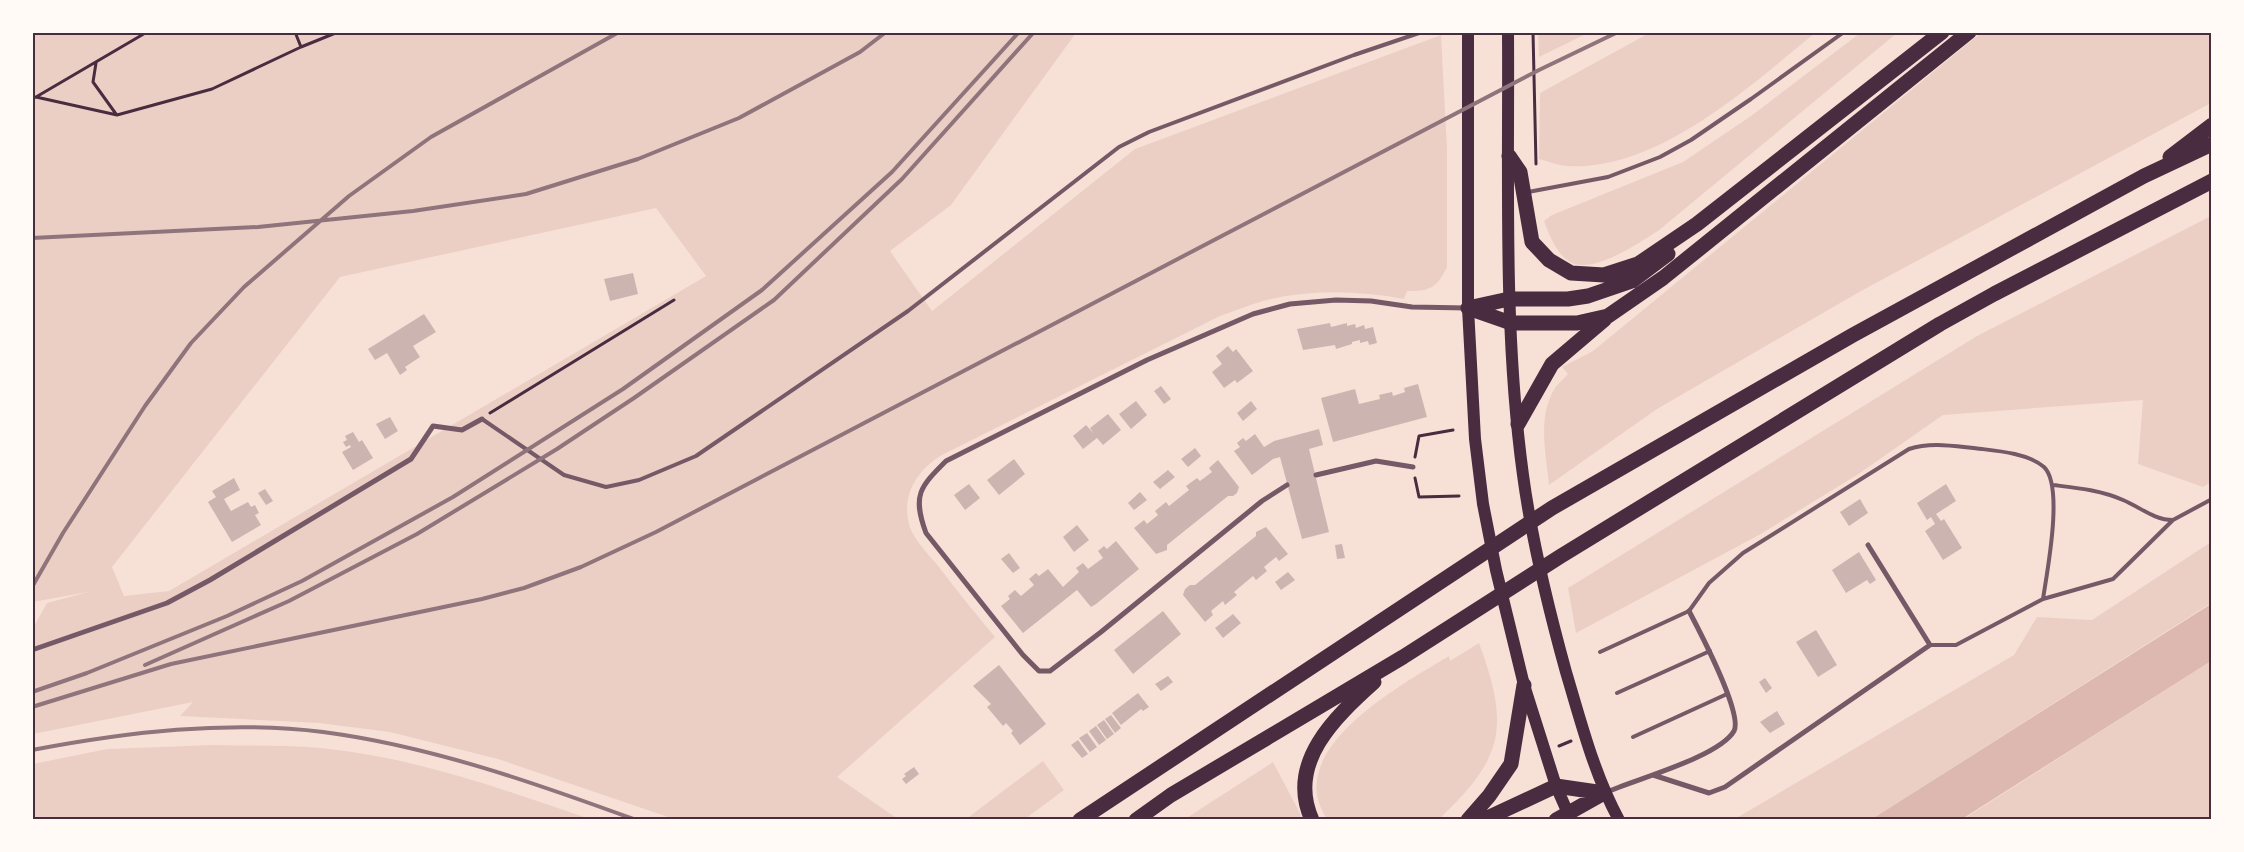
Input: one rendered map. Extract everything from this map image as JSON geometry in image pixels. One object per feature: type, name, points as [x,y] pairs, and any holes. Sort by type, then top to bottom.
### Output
[{"type":"highway","points":[[1509,156],[1530,192],[1532,242],[1549,260],[1571,273],[1604,274],[1638,264],[1698,224],[1942,32]]},
{"type":"highway","points":[[1518,424],[1552,364],[1608,316],[1662,278],[1969,32]]},
{"type":"highway","points":[[2144,176],[2212,125]]},
{"type":"highway","points":[[1080,820],[1552,508],[1853,335],[2144,176],[2212,144]]},
{"type":"highway","points":[[1136,820],[1171,795],[1403,657],[1561,556],[1940,324],[2212,181]]},
{"type":"highway","points":[[1468,308],[1509,299],[1568,300],[1588,296],[1632,281],[1666,257],[1698,224]]},
{"type":"highway","points":[[1468,308],[1511,323],[1576,324],[1608,316]]},
{"type":"highway","points":[[1312,820],[1306,806],[1305,778],[1310,760],[1318,744],[1327,729],[1358,697],[1403,657]]},
{"type":"highway","points":[[1468,820],[1489,796],[1511,764],[1524,685]]},
{"type":"highway","points":[[1483,820],[1556,786],[1604,793]]},
{"type":"highway","points":[[1565,818],[1604,793]]},
{"type":"main road","points":[[1468,32],[1468,308],[1475,439],[1483,504],[1498,580],[1524,685],[1565,818]]},
{"type":"main road","points":[[1508,32],[1509,299],[1523,475],[1536,558],[1571,689],[1604,793],[1619,820]]},
{"type":"street","points":[[1287,485],[1262,501],[1050,671],[1039,671],[1022,655],[926,533],[919,514],[920,493],[927,480],[946,461],[1147,360],[1254,314],[1290,304],[1336,300],[1372,301],[1412,307],[1468,308]]},
{"type":"street","points":[[32,650],[167,603],[210,580],[411,459],[433,426],[462,430],[482,419]]},
{"type":"street","points":[[1316,475],[1376,461],[1413,467]]},
{"type":"street","points":[[1653,775],[1710,793],[1725,787],[1930,645],[1868,545]]},
{"type":"street","points":[[1604,793],[1691,761],[1726,741],[1735,730],[1735,716],[1727,694],[1710,651],[1689,611]]},
{"type":"lane","points":[[482,419],[564,475],[606,487],[639,480],[696,456],[908,311],[1119,147],[1158,128],[1354,55],[1422,32]]},
{"type":"lane","points":[[1530,192],[1608,177],[1660,157],[1691,140],[1736,110],[1844,32]]},
{"type":"lane","points":[[1600,652],[1689,611],[1709,583],[1743,554],[1910,448],[1923,444],[2000,450],[2033,460],[2045,468],[2053,485],[2052,538],[2043,598]]},
{"type":"lane","points":[[2053,485],[2094,490],[2124,500],[2161,520],[2173,520]]},
{"type":"lane","points":[[1930,645],[1956,645],[2043,598],[2113,579],[2173,520],[2212,499]]},
{"type":"lane","points":[[1617,693],[1710,651]]},
{"type":"lane","points":[[1633,737],[1727,694]]},
{"type":"path","points":[[34,98],[148,32]]},
{"type":"path","points":[[295,32],[302,47]]},
{"type":"path","points":[[34,98],[117,115],[212,89],[338,32]]},
{"type":"path","points":[[1530,192],[1533,32]]},
{"type":"path","points":[[96,62],[93,82],[117,115]]},
{"type":"path","points":[[482,419],[674,300]]},
{"type":"path","points":[[1453,430],[1419,436],[1413,467],[1419,497],[1459,496]]},
{"type":"shaded area","points":[[1538,32],[1588,33],[1539,57]]},
{"type":"shaded area","points":[[1651,32],[1815,33],[1732,100],[1669,140],[1635,155],[1602,164],[1565,166],[1539,159],[1540,93]]},
{"type":"shaded area","points":[[1982,32],[2211,33],[2211,103],[1861,291],[1657,409],[1549,485],[1544,423],[1549,399],[1556,386],[1568,374],[1562,367],[1593,351]]},
{"type":"shaded area","points":[[32,33],[1076,33],[951,205],[890,251],[932,311],[1135,149],[1441,35],[1447,149],[1447,267],[1436,284],[1427,289],[1407,291],[1404,299],[1336,292],[1284,296],[1220,316],[942,455],[933,461],[918,477],[912,486],[907,507],[911,530],[920,545],[995,637],[837,777],[898,819],[674,819],[498,759],[390,732],[319,723],[180,716],[193,702],[33,734],[33,628],[47,603],[88,592],[33,602]],"holes":[[[656,208],[706,276],[169,591],[124,596],[112,567],[340,277]]]},
{"type":"shaded area","points":[[1860,33],[1897,33],[1658,231],[1628,249],[1593,264],[1582,265],[1572,263],[1558,251],[1544,221],[1552,215],[1683,162],[1751,116]]},
{"type":"shaded area","points":[[2211,216],[2211,482],[2203,487],[2138,464],[2143,400],[1943,415],[1857,475],[1759,535],[1576,633],[1568,588],[1977,336]]},
{"type":"shaded area","points":[[2211,542],[2211,603],[1872,819],[1733,820],[2014,655],[2037,617],[2092,620]]},
{"type":"shaded area","points":[[2211,604],[2211,661],[1962,819],[1872,819]]},
{"type":"shaded area","points":[[1479,643],[1495,697],[1497,720],[1495,740],[1488,759],[1477,778],[1461,797],[1439,819],[1327,819],[1317,793],[1320,768],[1333,744],[1353,722],[1404,684],[1449,656],[1450,661]]},
{"type":"shaded area","points":[[2211,661],[2211,819],[1962,820]]},
{"type":"shaded area","points":[[214,745],[280,746],[355,752],[457,776],[590,819],[33,819],[33,764],[107,749]]},
{"type":"shaded area","points":[[1043,761],[1064,790],[1025,819],[966,819]]},
{"type":"shaded area","points":[[1273,762],[1303,819],[1185,819]]},
{"type":"building","points":[[633,273],[638,294],[610,301],[604,279]]},
{"type":"building","points":[[424,314],[436,332],[413,346],[420,357],[405,367],[407,370],[400,375],[387,353],[375,360],[368,349]]},
{"type":"building","points":[[1330,323],[1331,327],[1347,323],[1347,326],[1355,324],[1356,328],[1364,325],[1365,329],[1373,327],[1377,343],[1369,345],[1368,341],[1360,343],[1360,340],[1336,349],[1335,345],[1303,350],[1297,329]]},
{"type":"building","points":[[1228,346],[1233,352],[1236,349],[1253,371],[1237,383],[1235,380],[1224,388],[1212,372],[1222,364],[1216,356]]},
{"type":"building","points":[[1418,384],[1427,417],[1333,442],[1321,398],[1355,389],[1359,404],[1380,399],[1379,395],[1392,392],[1393,396],[1405,392],[1404,388]]},
{"type":"building","points":[[1161,386],[1171,399],[1164,404],[1154,391]]},
{"type":"building","points":[[1136,401],[1147,415],[1131,429],[1119,414]]},
{"type":"building","points":[[1251,401],[1257,409],[1243,421],[1237,413]]},
{"type":"building","points":[[1108,414],[1121,430],[1103,445],[1097,438],[1083,449],[1073,436],[1086,425],[1094,434],[1090,428]]},
{"type":"building","points":[[390,417],[398,431],[385,439],[376,424]]},
{"type":"building","points":[[1319,429],[1323,445],[1309,449],[1329,532],[1302,539],[1280,457],[1273,459],[1252,475],[1234,451],[1240,447],[1237,443],[1243,438],[1246,441],[1255,434],[1264,447],[1274,441]]},
{"type":"building","points":[[353,432],[359,442],[362,440],[373,458],[353,470],[342,452],[351,447],[350,445],[346,447],[343,442],[347,440],[345,436]]},
{"type":"building","points":[[1195,448],[1201,456],[1188,467],[1181,459]]},
{"type":"building","points":[[1014,459],[1025,474],[999,495],[987,480]]},
{"type":"building","points":[[1218,460],[1239,487],[1237,493],[1233,496],[1228,496],[1167,545],[1167,550],[1156,554],[1134,528],[1144,520],[1147,524],[1158,515],[1155,511],[1166,502],[1169,506],[1189,490],[1186,486],[1197,478],[1200,481],[1212,472],[1209,468]]},
{"type":"building","points":[[1168,470],[1175,477],[1160,489],[1153,482]]},
{"type":"building","points":[[234,478],[240,490],[224,499],[231,511],[248,502],[251,507],[255,505],[259,513],[255,515],[261,525],[232,542],[208,502],[216,497],[212,491]]},
{"type":"building","points":[[969,484],[980,498],[965,510],[954,495]]},
{"type":"building","points":[[1946,484],[1956,501],[1936,514],[1941,521],[1944,519],[1962,548],[1943,560],[1925,531],[1935,524],[1931,517],[1927,520],[1917,503]]},
{"type":"building","points":[[265,489],[273,501],[266,505],[258,493]]},
{"type":"building","points":[[1140,492],[1147,500],[1134,510],[1128,503]]},
{"type":"building","points":[[1860,499],[1868,513],[1849,526],[1840,512]]},
{"type":"building","points":[[1077,525],[1089,540],[1074,552],[1063,537]]},
{"type":"building","points":[[1266,527],[1288,554],[1279,561],[1276,557],[1264,567],[1267,571],[1256,580],[1253,576],[1234,592],[1237,595],[1225,605],[1223,601],[1211,611],[1213,615],[1205,622],[1183,595],[1185,589],[1190,585],[1195,585],[1256,536],[1256,532]]},
{"type":"building","points":[[1116,541],[1139,569],[1091,607],[1077,590],[1023,633],[1001,606],[1010,599],[1008,596],[1015,590],[1021,596],[1034,585],[1029,579],[1036,573],[1039,576],[1048,569],[1063,587],[1079,572],[1076,568],[1083,563],[1088,569],[1103,558],[1098,551],[1104,546],[1107,549]]},
{"type":"building","points":[[1342,544],[1345,558],[1337,559],[1335,545]]},
{"type":"building","points":[[1859,552],[1876,580],[1870,584],[1867,580],[1846,593],[1832,570]]},
{"type":"building","points":[[1009,553],[1020,568],[1013,573],[1001,559]]},
{"type":"building","points":[[1288,572],[1295,580],[1281,590],[1275,582]]},
{"type":"building","points":[[1163,611],[1181,634],[1133,674],[1114,650]]},
{"type":"building","points":[[1233,614],[1241,623],[1223,638],[1215,628]]},
{"type":"building","points":[[1816,630],[1837,665],[1818,677],[1796,642]]},
{"type":"building","points":[[999,665],[1046,724],[1020,745],[1011,733],[1013,731],[1006,723],[1003,726],[987,707],[991,704],[973,686]]},
{"type":"building","points":[[1168,676],[1173,682],[1161,691],[1155,684]]},
{"type":"building","points":[[1765,678],[1772,688],[1766,693],[1759,682]]},
{"type":"building","points":[[1138,693],[1149,707],[1143,711],[1141,709],[1121,725],[1112,713]]},
{"type":"building","points":[[1777,711],[1785,724],[1770,733],[1760,722]]},
{"type":"building","points":[[1111,715],[1121,728],[1115,733],[1105,719]]},
{"type":"building","points":[[1104,720],[1114,734],[1107,739],[1097,725]]},
{"type":"building","points":[[1096,726],[1106,740],[1099,745],[1089,731]]},
{"type":"building","points":[[1087,733],[1097,747],[1090,752],[1079,738]]},
{"type":"building","points":[[1078,740],[1088,754],[1082,758],[1071,745]]},
{"type":"building","points":[[914,767],[919,774],[906,784],[902,779],[906,776],[904,774]]},
{"type":"railway","points":[[32,587],[63,533],[145,406],[191,343],[244,287],[349,196],[431,137],[619,32]]},
{"type":"railway","points":[[32,238],[258,227],[413,211],[526,194],[638,159],[739,118],[860,52],[886,32]]},
{"type":"railway","points":[[32,692],[87,673],[227,616],[302,581],[453,497],[623,389],[762,290],[892,172],[1019,32]]},
{"type":"railway","points":[[145,665],[289,601],[417,534],[557,449],[634,398],[774,300],[902,179],[1034,32]]},
{"type":"railway","points":[[32,707],[171,664],[482,599],[524,588],[581,567],[656,532],[1539,70],[1618,32]]},
{"type":"railway","points":[[32,750],[140,733],[177,730],[250,727],[323,732],[403,746],[482,767],[636,820]]}]
